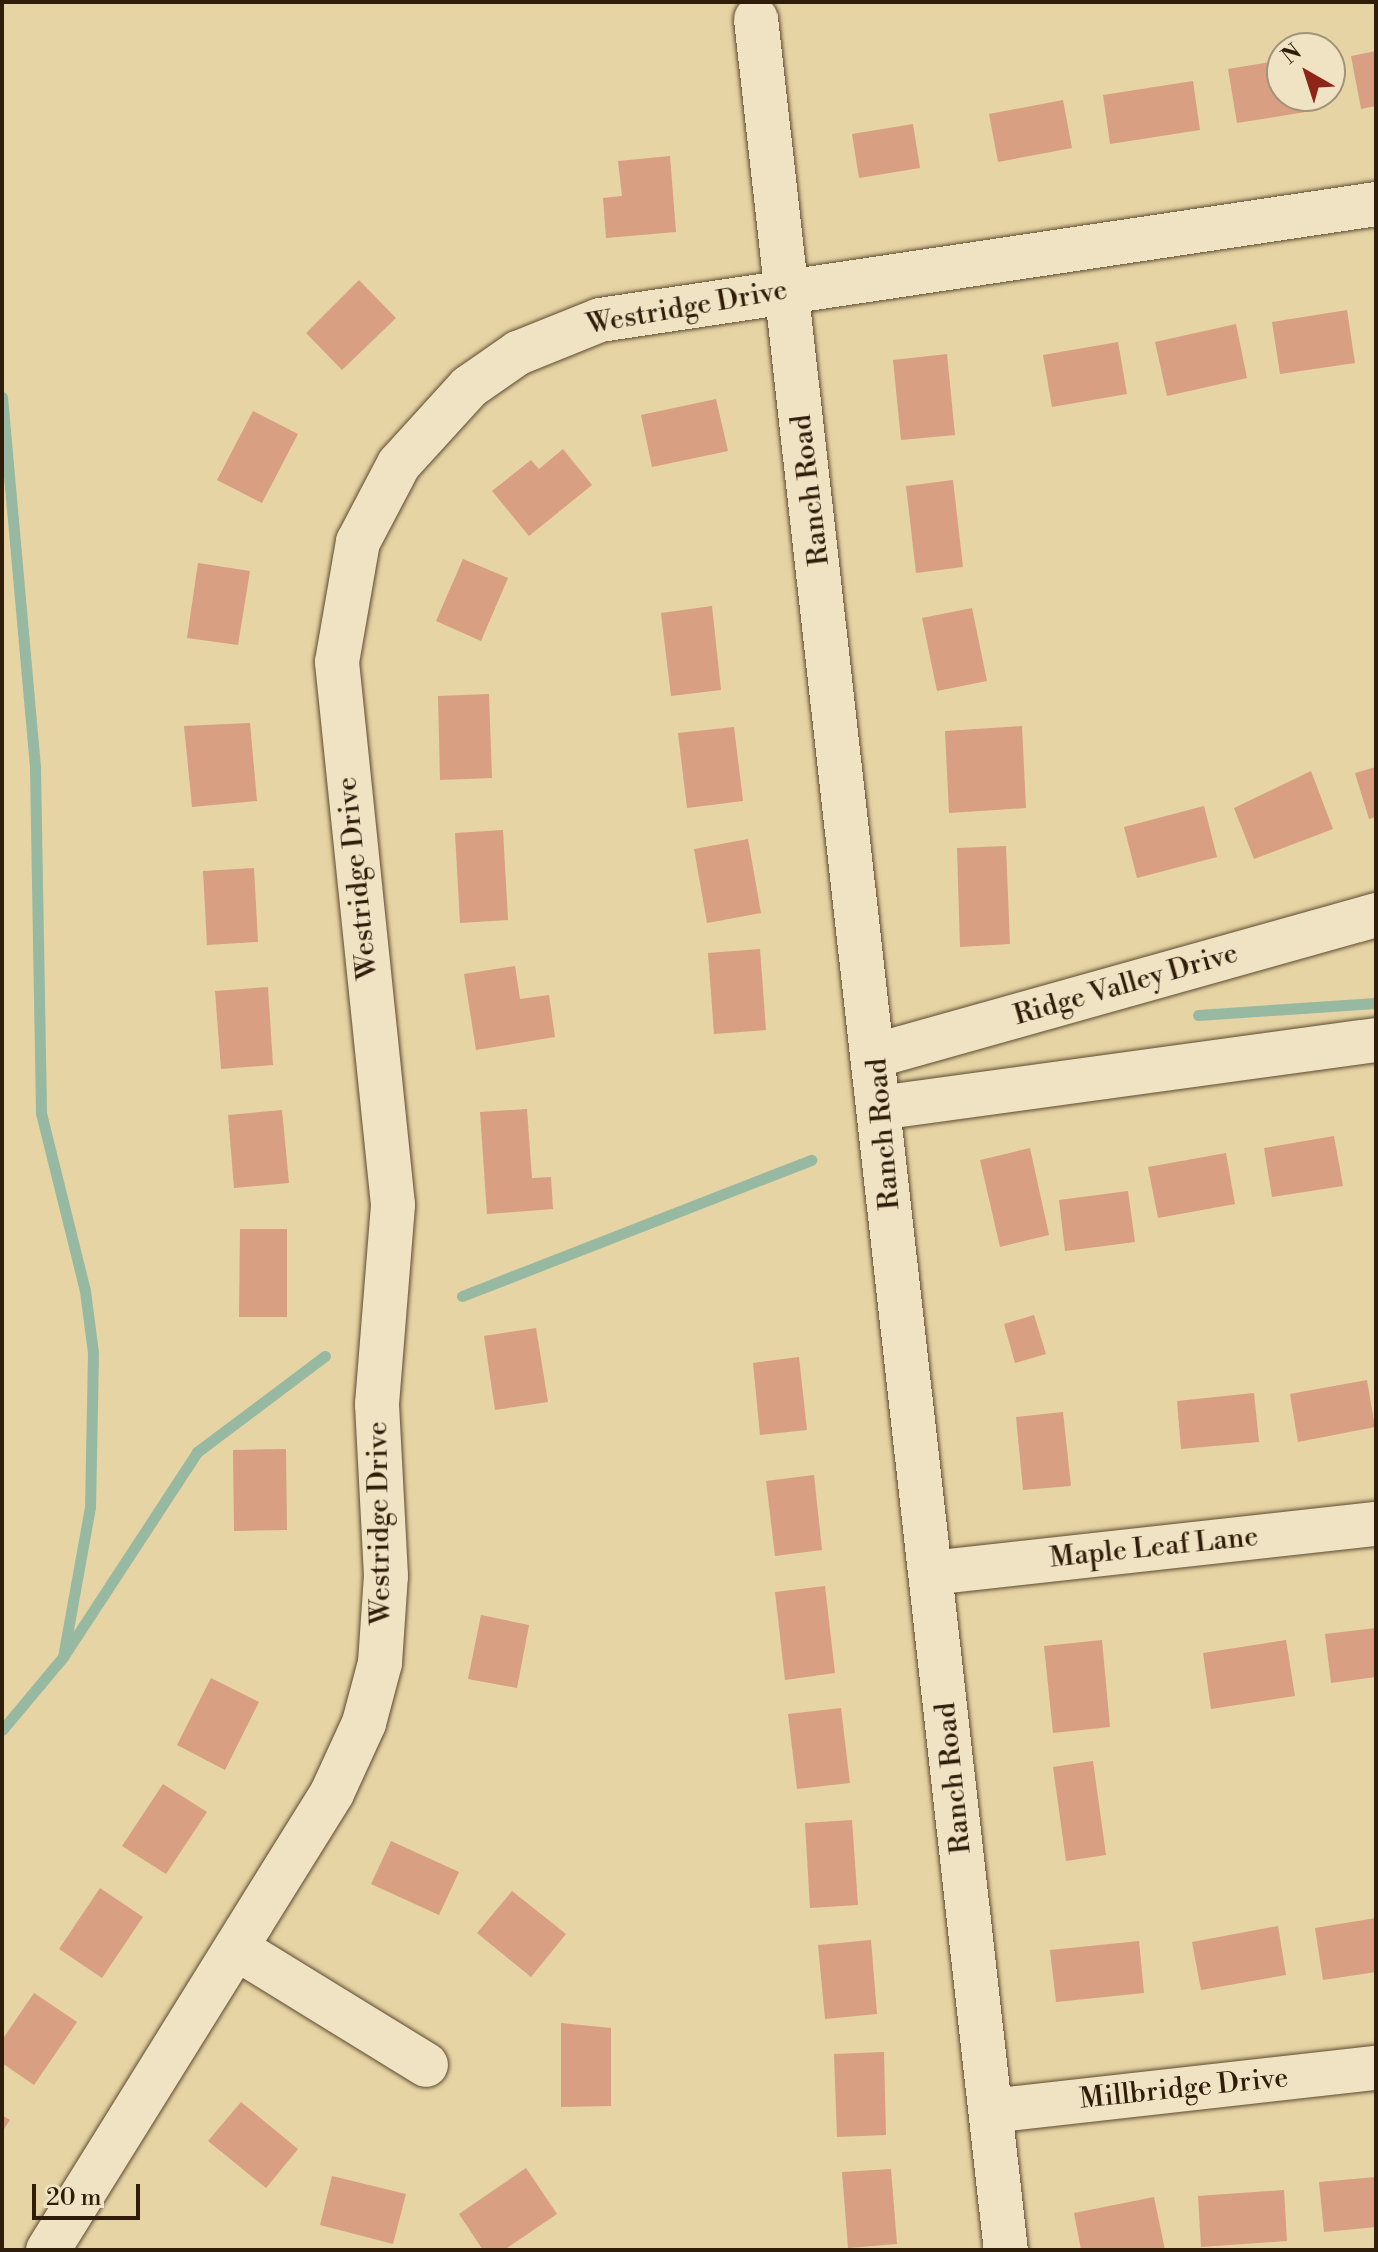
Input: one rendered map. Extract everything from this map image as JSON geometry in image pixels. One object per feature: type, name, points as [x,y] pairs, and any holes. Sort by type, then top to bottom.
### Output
[{"type":"street","name":"Ranch Road","points":[[756,19],[877,1055],[879,1108],[1006,2250]]},
{"type":"street","name":"Westridge Drive","points":[[48,2250],[351,1757],[380,1663],[386,1607],[377,1404],[393,1205],[337,662],[358,542],[377,500],[431,424],[518,353],[600,320],[1376,204]]},
{"type":"street","name":"Ridge Valley Drive","points":[[877,1055],[1376,915]]},
{"type":"street","points":[[879,1108],[1376,1040]]},
{"type":"street","name":"Maple Leaf Lane","points":[[931,1573],[1376,1524]]},
{"type":"street","points":[[236,1948],[426,2065]]},
{"type":"street","name":"Millbridge Drive","points":[[991,2111],[1376,2068]]},
{"type":"building","points":[[1376,51],[1376,106],[1361,109],[1351,56]]},
{"type":"building","points":[[1266,63],[1266,112],[1306,112],[1237,123],[1228,69]]},
{"type":"building","points":[[1193,81],[1200,130],[1110,144],[1103,95]]},
{"type":"building","points":[[1063,100],[1072,148],[998,162],[989,114]]},
{"type":"building","points":[[913,124],[920,168],[859,178],[852,134]]},
{"type":"building","points":[[670,156],[676,232],[606,238],[603,198],[622,196],[618,161]]},
{"type":"building","points":[[359,280],[396,318],[342,370],[306,333]]},
{"type":"building","points":[[1347,310],[1355,363],[1280,374],[1272,322]]},
{"type":"building","points":[[1236,324],[1247,378],[1167,396],[1155,342]]},
{"type":"building","points":[[1118,342],[1127,394],[1052,407],[1043,355]]},
{"type":"building","points":[[947,354],[955,435],[901,440],[893,360]]},
{"type":"building","points":[[716,399],[728,451],[652,467],[641,415]]},
{"type":"building","points":[[253,411],[298,434],[262,503],[217,480]]},
{"type":"building","points":[[563,449],[592,485],[529,536],[492,491],[531,460],[539,469]]},
{"type":"building","points":[[953,480],[963,567],[916,573],[906,486]]},
{"type":"building","points":[[463,559],[508,578],[481,641],[436,621]]},
{"type":"building","points":[[198,563],[250,571],[238,645],[187,638]]},
{"type":"building","points":[[712,606],[721,690],[671,696],[661,613]]},
{"type":"building","points":[[972,608],[987,681],[937,691],[922,618]]},
{"type":"building","points":[[489,694],[492,778],[440,780],[438,696]]},
{"type":"building","points":[[250,723],[257,801],[192,807],[184,726]]},
{"type":"building","points":[[1022,726],[1026,808],[949,813],[945,731]]},
{"type":"building","points":[[734,727],[743,801],[687,808],[678,733]]},
{"type":"building","points":[[1376,767],[1376,817],[1369,819],[1355,773]]},
{"type":"building","points":[[1311,771],[1333,829],[1254,859],[1234,808]]},
{"type":"building","points":[[1204,806],[1217,857],[1137,878],[1124,827]]},
{"type":"building","points":[[503,830],[508,920],[460,923],[455,833]]},
{"type":"building","points":[[748,839],[761,913],[707,923],[694,849]]},
{"type":"building","points":[[1006,846],[1010,944],[960,947],[957,848]]},
{"type":"building","points":[[254,868],[258,942],[207,945],[203,871]]},
{"type":"building","points":[[760,949],[766,1030],[714,1034],[708,953]]},
{"type":"building","points":[[515,966],[520,999],[549,995],[555,1037],[476,1050],[464,974]]},
{"type":"building","points":[[268,987],[273,1065],[221,1069],[215,991]]},
{"type":"building","points":[[527,1109],[532,1178],[551,1177],[553,1209],[487,1214],[480,1112]]},
{"type":"building","points":[[282,1110],[289,1183],[234,1188],[228,1115]]},
{"type":"building","points":[[1334,1136],[1343,1186],[1272,1197],[1264,1148]]},
{"type":"building","points":[[1030,1148],[1049,1235],[1000,1247],[980,1160]]},
{"type":"building","points":[[1226,1153],[1235,1204],[1158,1218],[1148,1167]]},
{"type":"building","points":[[1128,1191],[1135,1242],[1065,1251],[1059,1200]]},
{"type":"building","points":[[240,1229],[287,1229],[287,1317],[239,1317]]},
{"type":"building","points":[[1034,1315],[1046,1354],[1015,1363],[1004,1324]]},
{"type":"building","points":[[536,1328],[548,1402],[495,1410],[484,1336]]},
{"type":"building","points":[[799,1357],[807,1430],[760,1435],[753,1363]]},
{"type":"building","points":[[1367,1380],[1375,1427],[1298,1442],[1290,1394]]},
{"type":"building","points":[[1254,1393],[1259,1442],[1181,1449],[1177,1401]]},
{"type":"building","points":[[1063,1412],[1071,1486],[1023,1490],[1016,1417]]},
{"type":"building","points":[[286,1449],[287,1530],[234,1531],[233,1450]]},
{"type":"building","points":[[814,1475],[822,1550],[775,1556],[766,1481]]},
{"type":"building","points":[[825,1586],[835,1673],[785,1680],[775,1592]]},
{"type":"building","points":[[481,1615],[529,1625],[517,1688],[468,1679]]},
{"type":"building","points":[[1376,1628],[1376,1677],[1331,1683],[1325,1634]]},
{"type":"building","points":[[1102,1640],[1110,1727],[1053,1733],[1044,1646]]},
{"type":"building","points":[[1286,1640],[1295,1696],[1211,1709],[1203,1653]]},
{"type":"building","points":[[211,1678],[259,1702],[225,1770],[177,1745]]},
{"type":"building","points":[[841,1708],[850,1783],[797,1789],[788,1714]]},
{"type":"building","points":[[1093,1761],[1106,1855],[1066,1861],[1053,1767]]},
{"type":"building","points":[[163,1784],[207,1812],[166,1874],[122,1846]]},
{"type":"building","points":[[852,1820],[858,1905],[810,1908],[805,1823]]},
{"type":"building","points":[[391,1841],[459,1872],[439,1915],[371,1884]]},
{"type":"building","points":[[100,1888],[143,1917],[102,1978],[59,1949]]},
{"type":"building","points":[[512,1891],[566,1934],[531,1977],[477,1933]]},
{"type":"building","points":[[1376,1918],[1376,1972],[1323,1980],[1315,1928]]},
{"type":"building","points":[[1278,1926],[1286,1975],[1201,1990],[1192,1942]]},
{"type":"building","points":[[871,1940],[877,2014],[825,2019],[818,1945]]},
{"type":"building","points":[[1139,1941],[1144,1993],[1056,2002],[1050,1950]]},
{"type":"building","points":[[34,1993],[77,2022],[34,2085],[2,2063],[2,2040]]},
{"type":"building","points":[[561,2023],[611,2028],[611,2106],[561,2107]]},
{"type":"building","points":[[884,2052],[886,2135],[837,2137],[834,2054]]},
{"type":"building","points":[[241,2102],[298,2149],[266,2188],[208,2141]]},
{"type":"building","points":[[2,2115],[10,2120],[2,2132]]},
{"type":"building","points":[[526,2168],[557,2214],[504,2250],[483,2250],[459,2214]]},
{"type":"building","points":[[891,2169],[897,2244],[848,2248],[842,2172]]},
{"type":"building","points":[[332,2176],[406,2194],[393,2244],[320,2225]]},
{"type":"building","points":[[1376,2177],[1376,2227],[1324,2232],[1319,2182]]},
{"type":"building","points":[[1284,2190],[1287,2241],[1201,2247],[1198,2196]]},
{"type":"building","points":[[1154,2197],[1165,2250],[1081,2250],[1074,2213]]},
{"type":"waterway","points":[[2,397],[35,768],[41,1113],[85,1291],[93,1353],[90,1507],[63,1657]]},
{"type":"waterway","points":[[1198,1015],[1376,1003]]},
{"type":"waterway","points":[[462,1296],[811,1160]]},
{"type":"waterway","points":[[2,1730],[63,1657],[197,1452],[325,1356]]}]
